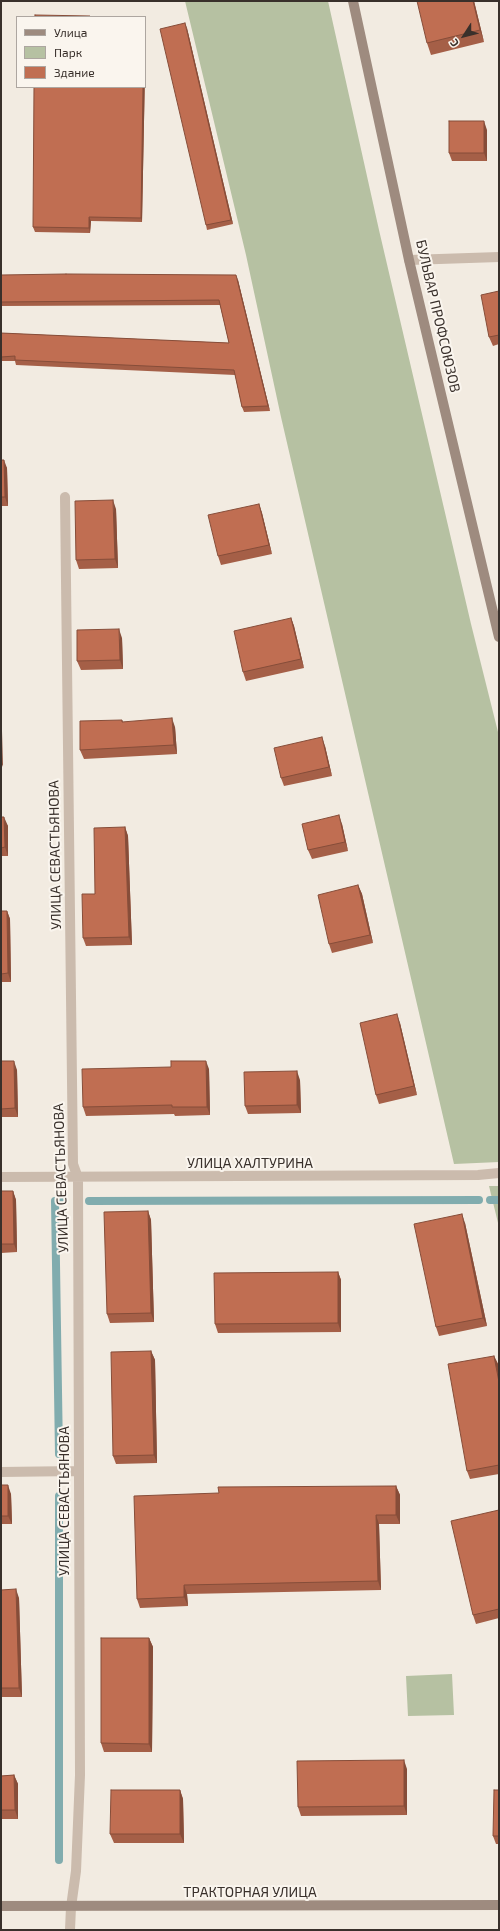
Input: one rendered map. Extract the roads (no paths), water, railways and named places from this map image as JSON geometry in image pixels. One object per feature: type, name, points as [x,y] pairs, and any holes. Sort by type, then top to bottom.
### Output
[{"type":"main road","name":"БУЛЬВАР ПРОФСОЮЗОВ","points":[[354,1],[409,260],[499,637]]},
{"type":"main road","name":"ТРАКТОРНАЯ УЛИЦА","points":[[1,1906],[499,1905]]},
{"type":"street","points":[[409,260],[499,257]]},
{"type":"street","name":"УЛИЦА СЕВАСТЬЯНОВА","points":[[64,497],[73,1164],[78,1178],[80,1775],[76,1871],[71,1907],[70,1930]]},
{"type":"street","name":"УЛИЦА ХАЛТУРИНА","points":[[1,1177],[78,1178],[478,1175],[499,1173]]},
{"type":"street","points":[[1,1472],[78,1471]]},
{"type":"waterway","points":[[89,1201],[479,1200]]},
{"type":"waterway","points":[[490,1200],[499,1200]]},
{"type":"waterway","points":[[59,1454],[55,1201],[64,1201]]},
{"type":"waterway","points":[[59,1496],[59,1860]]}]
